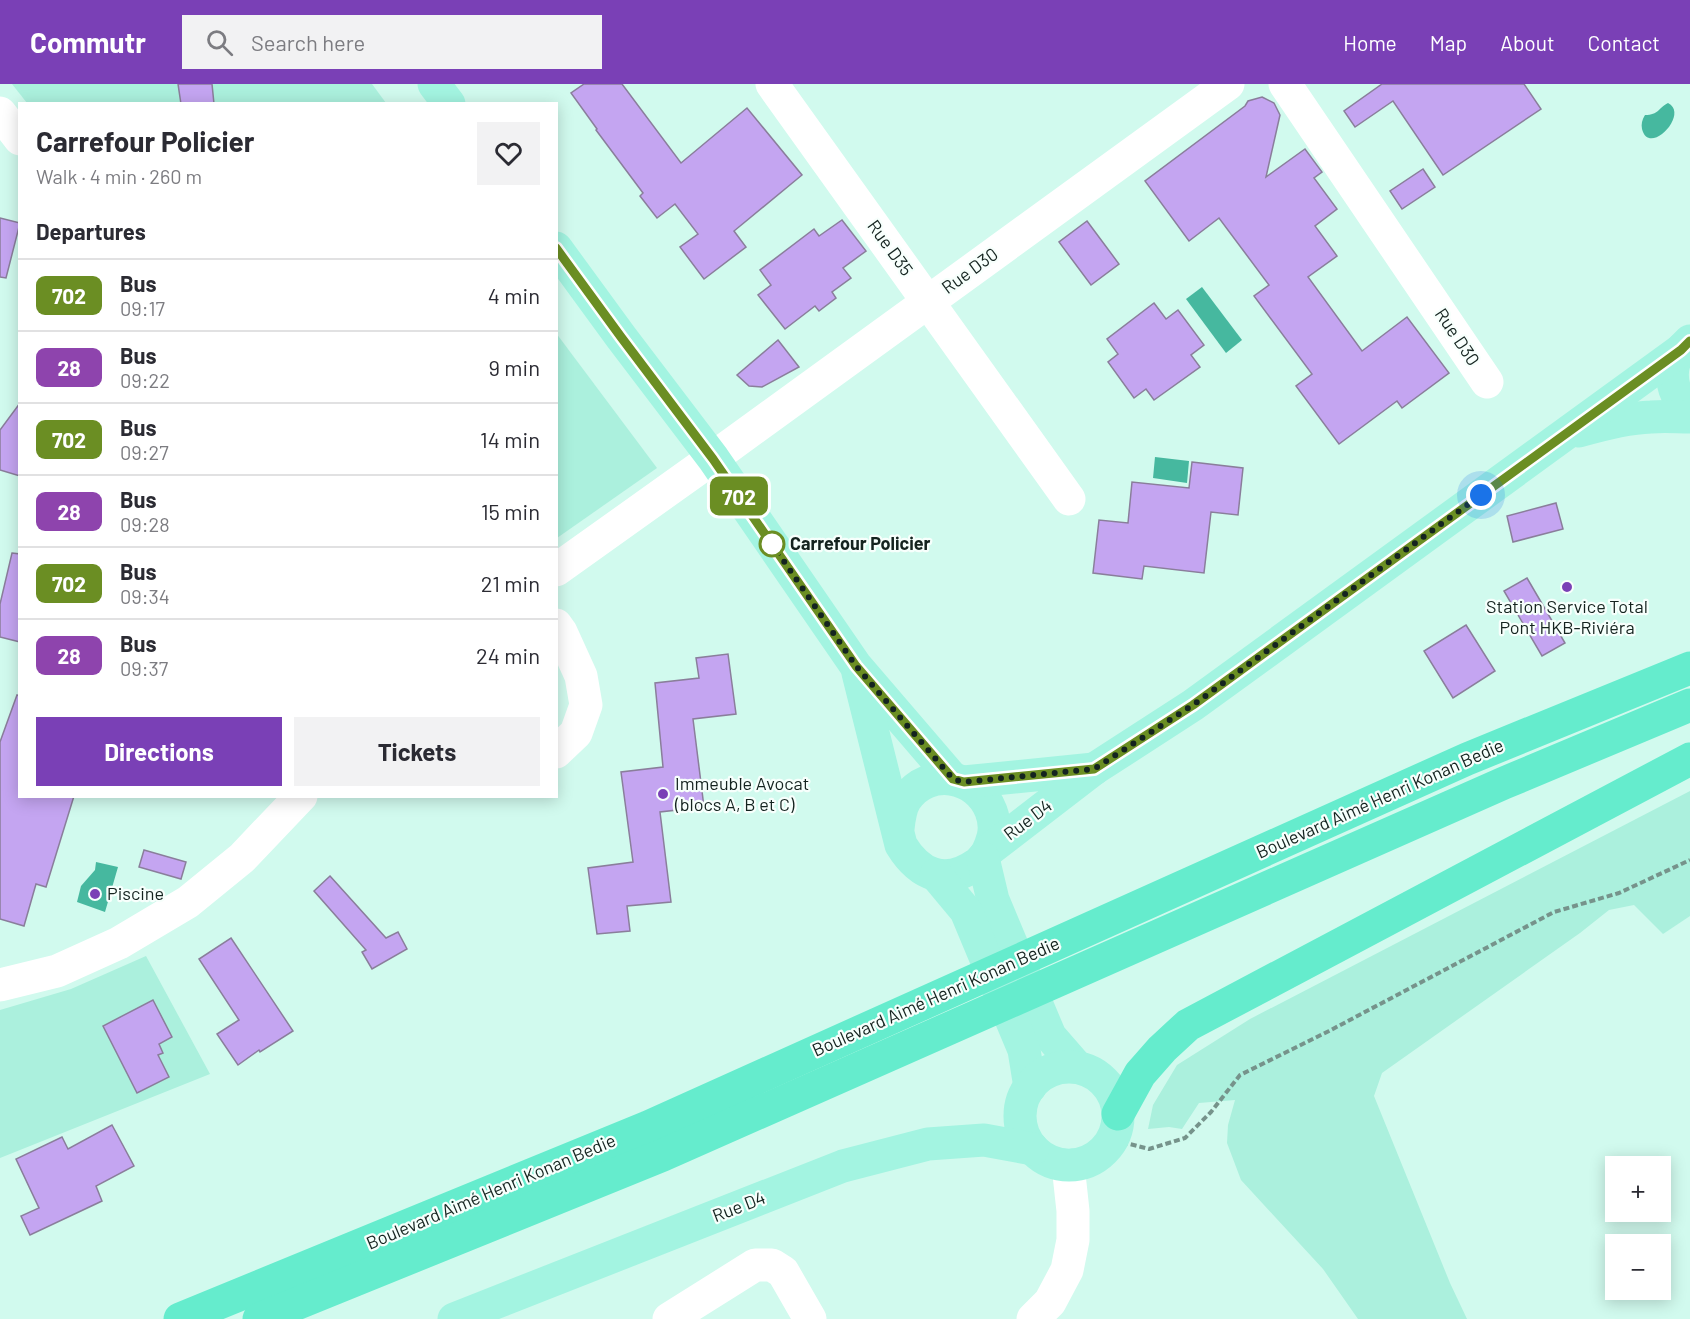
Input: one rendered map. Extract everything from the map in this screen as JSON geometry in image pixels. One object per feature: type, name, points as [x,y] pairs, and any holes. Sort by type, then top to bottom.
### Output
[{"type":"highway","name":"Boulevard Aimé Henri Konan Bedie","points":[[180,1319],[648,1127],[1467,759],[1690,669]]},
{"type":"highway","name":"Boulevard Aimé Henri Konan Bedie","points":[[259,1319],[663,1155],[1504,783],[1690,705]]},
{"type":"highway","points":[[1115,1126],[1140,1074],[1188,1025],[1690,759]]},
{"type":"main road","points":[[434,84],[448,102]]},
{"type":"main road","points":[[558,251],[713,459],[856,666],[958,780]]},
{"type":"main road","name":"Rue D4","points":[[1685,346],[1674,364],[1672,381],[1677,396],[1690,411]]},
{"type":"main road","name":"Rue D4","points":[[986,854],[1094,769],[1193,705],[1685,346]]},
{"type":"main road","name":"Rue D4","points":[[1558,438],[1604,424],[1627,420],[1651,417],[1690,417]]},
{"type":"main road","points":[[856,666],[901,845],[909,859],[921,869],[936,875],[979,905]]},
{"type":"main road","name":"Rue D4","points":[[958,780],[1094,769]]},
{"type":"main road","points":[[898,829],[899,814],[906,799],[918,788],[932,781],[948,778],[958,780],[977,790],[988,802],[993,817],[994,833],[986,854],[979,905],[1037,1043],[1030,1087]]},
{"type":"main road","points":[[936,875],[952,876],[968,871],[986,854]]},
{"type":"main road","points":[[1037,1043],[1077,1067],[1101,1078],[1110,1088],[1116,1100],[1115,1126],[1104,1150],[1094,1158],[1082,1163],[1068,1165]]},
{"type":"main road","points":[[1033,1149],[1023,1131],[1020,1112],[1030,1087],[1039,1077],[1051,1071],[1063,1067],[1077,1067]]},
{"type":"main road","name":"Rue D4","points":[[454,1319],[843,1166],[928,1144],[984,1140],[1033,1149],[1055,1163],[1068,1165]]},
{"type":"street","name":"Rue D35","points":[[772,84],[1070,500]]},
{"type":"street","name":"Rue D30","points":[[558,569],[713,459],[1228,84]]},
{"type":"street","name":"Rue D30","points":[[1285,84],[1487,382]]},
{"type":"street","points":[[0,113],[18,136]]},
{"type":"street","points":[[558,628],[581,676],[586,705],[576,733],[558,751]]},
{"type":"street","points":[[0,985],[12,984],[57,971],[119,943],[188,902],[242,858],[299,798]]},
{"type":"street","points":[[1033,1319],[1050,1302],[1067,1270],[1074,1240],[1068,1165]]},
{"type":"street","points":[[669,1319],[755,1265],[772,1265],[783,1272],[810,1319]]},
{"type":"path","points":[[1115,1126],[1149,1149],[1185,1138],[1211,1112],[1240,1075],[1329,1031],[1554,912],[1619,893],[1690,860]]},
{"type":"shaded area","points":[[12,84],[372,84],[385,102],[26,102]]},
{"type":"shaded area","points":[[1668,103],[1673,108],[1674,116],[1666,131],[1652,138],[1646,136],[1642,129],[1642,120],[1645,115],[1656,113]]},
{"type":"shaded area","points":[[1202,287],[1242,340],[1226,353],[1186,299]]},
{"type":"shaded area","points":[[558,336],[657,468],[558,537]]},
{"type":"shaded area","points":[[1155,457],[1189,461],[1187,483],[1153,478]]},
{"type":"shaded area","points":[[1690,791],[1690,916],[1663,934],[1634,905],[1609,910],[1382,1073],[1374,1096],[1450,1283],[1467,1319],[1358,1319],[1323,1269],[1241,1180],[1227,1143],[1228,1125],[1235,1100],[1199,1103],[1182,1129],[1169,1127],[1148,1129],[1153,1105],[1177,1065],[1250,1019]]},
{"type":"shaded area","name":"Piscine","points":[[96,862],[118,867],[105,912],[77,902],[81,886],[95,870]]},
{"type":"shaded area","points":[[146,956],[210,1074],[0,1158],[0,1010],[71,989]]},
{"type":"building","points":[[178,84],[212,84],[214,102],[181,102]]},
{"type":"building","points":[[584,84],[622,84],[681,163],[747,108],[802,175],[734,231],[746,247],[704,279],[680,247],[698,234],[675,204],[657,218],[640,196],[643,193],[571,93]]},
{"type":"building","points":[[1382,84],[1524,84],[1541,109],[1443,175],[1393,101],[1355,127],[1344,111]]},
{"type":"building","points":[[1262,97],[1274,103],[1280,115],[1266,177],[1305,149],[1322,172],[1314,178],[1337,209],[1315,226],[1337,256],[1308,277],[1362,351],[1407,317],[1449,373],[1402,408],[1397,401],[1339,444],[1296,386],[1312,374],[1254,296],[1269,285],[1219,218],[1189,241],[1145,181],[1245,106],[1248,101]]},
{"type":"building","points":[[1423,169],[1435,187],[1402,209],[1390,191]]},
{"type":"building","points":[[0,218],[18,222],[18,231],[6,278],[0,277]]},
{"type":"building","points":[[842,220],[866,251],[843,268],[851,278],[832,292],[836,298],[819,311],[815,306],[785,329],[758,295],[771,285],[760,270],[814,229],[819,236]]},
{"type":"building","points":[[1087,221],[1119,264],[1091,285],[1059,242]]},
{"type":"building","points":[[1154,303],[1166,319],[1178,310],[1204,345],[1191,355],[1200,367],[1154,400],[1146,389],[1134,398],[1108,362],[1118,354],[1107,339]]},
{"type":"building","points":[[778,340],[799,367],[762,387],[749,386],[737,375]]},
{"type":"building","points":[[18,406],[18,475],[0,470],[0,430]]},
{"type":"building","points":[[1192,462],[1243,468],[1238,515],[1211,512],[1204,573],[1144,566],[1142,579],[1093,573],[1099,520],[1128,523],[1132,482],[1189,488]]},
{"type":"building","points":[[1556,503],[1563,529],[1513,542],[1507,516]]},
{"type":"building","points":[[12,553],[18,554],[18,642],[0,637],[0,604]]},
{"type":"building","points":[[1527,578],[1565,643],[1542,656],[1504,591]]},
{"type":"building","points":[[1466,625],[1495,671],[1453,698],[1424,651]]},
{"type":"building","name":"Immeuble Avocat (blocs A, B et C)","points":[[728,654],[736,714],[693,719],[704,807],[660,812],[671,902],[627,906],[630,931],[597,934],[588,868],[633,862],[621,772],[663,767],[655,683],[699,678],[696,658]]},
{"type":"building","points":[[18,695],[18,798],[73,798],[46,887],[36,884],[24,926],[0,919],[0,742]]},
{"type":"building","points":[[144,850],[186,862],[181,879],[139,867]]},
{"type":"building","points":[[330,876],[386,938],[398,932],[407,949],[372,969],[362,952],[366,950],[314,891]]},
{"type":"building","points":[[231,938],[293,1031],[238,1065],[217,1034],[239,1020],[199,959]]},
{"type":"building","points":[[153,1000],[172,1037],[159,1044],[163,1053],[158,1055],[169,1077],[137,1093],[103,1026]]},
{"type":"building","points":[[112,1125],[134,1166],[96,1186],[102,1201],[30,1235],[21,1216],[39,1208],[16,1159],[62,1137],[68,1149]]},
{"type":"bus line","name":"702","points":[[558,251],[713,459],[856,666],[953,779],[964,782],[1094,769],[1193,705],[1681,350],[1690,341]]},
{"type":"place","name":"Carrefour Policier","points":[[772,544]]},
{"type":"place","name":"Station Service Total Pont HKB-Riviéra","points":[[1567,587]]},
{"type":"place","name":"Immeuble Avocat (blocs A, B et C)","points":[[663,794]]},
{"type":"place","name":"Piscine","points":[[95,894]]},
{"type":"route","points":[[772,544],[856,666],[953,779],[964,782],[1094,769],[1193,705],[1481,495]]}]
